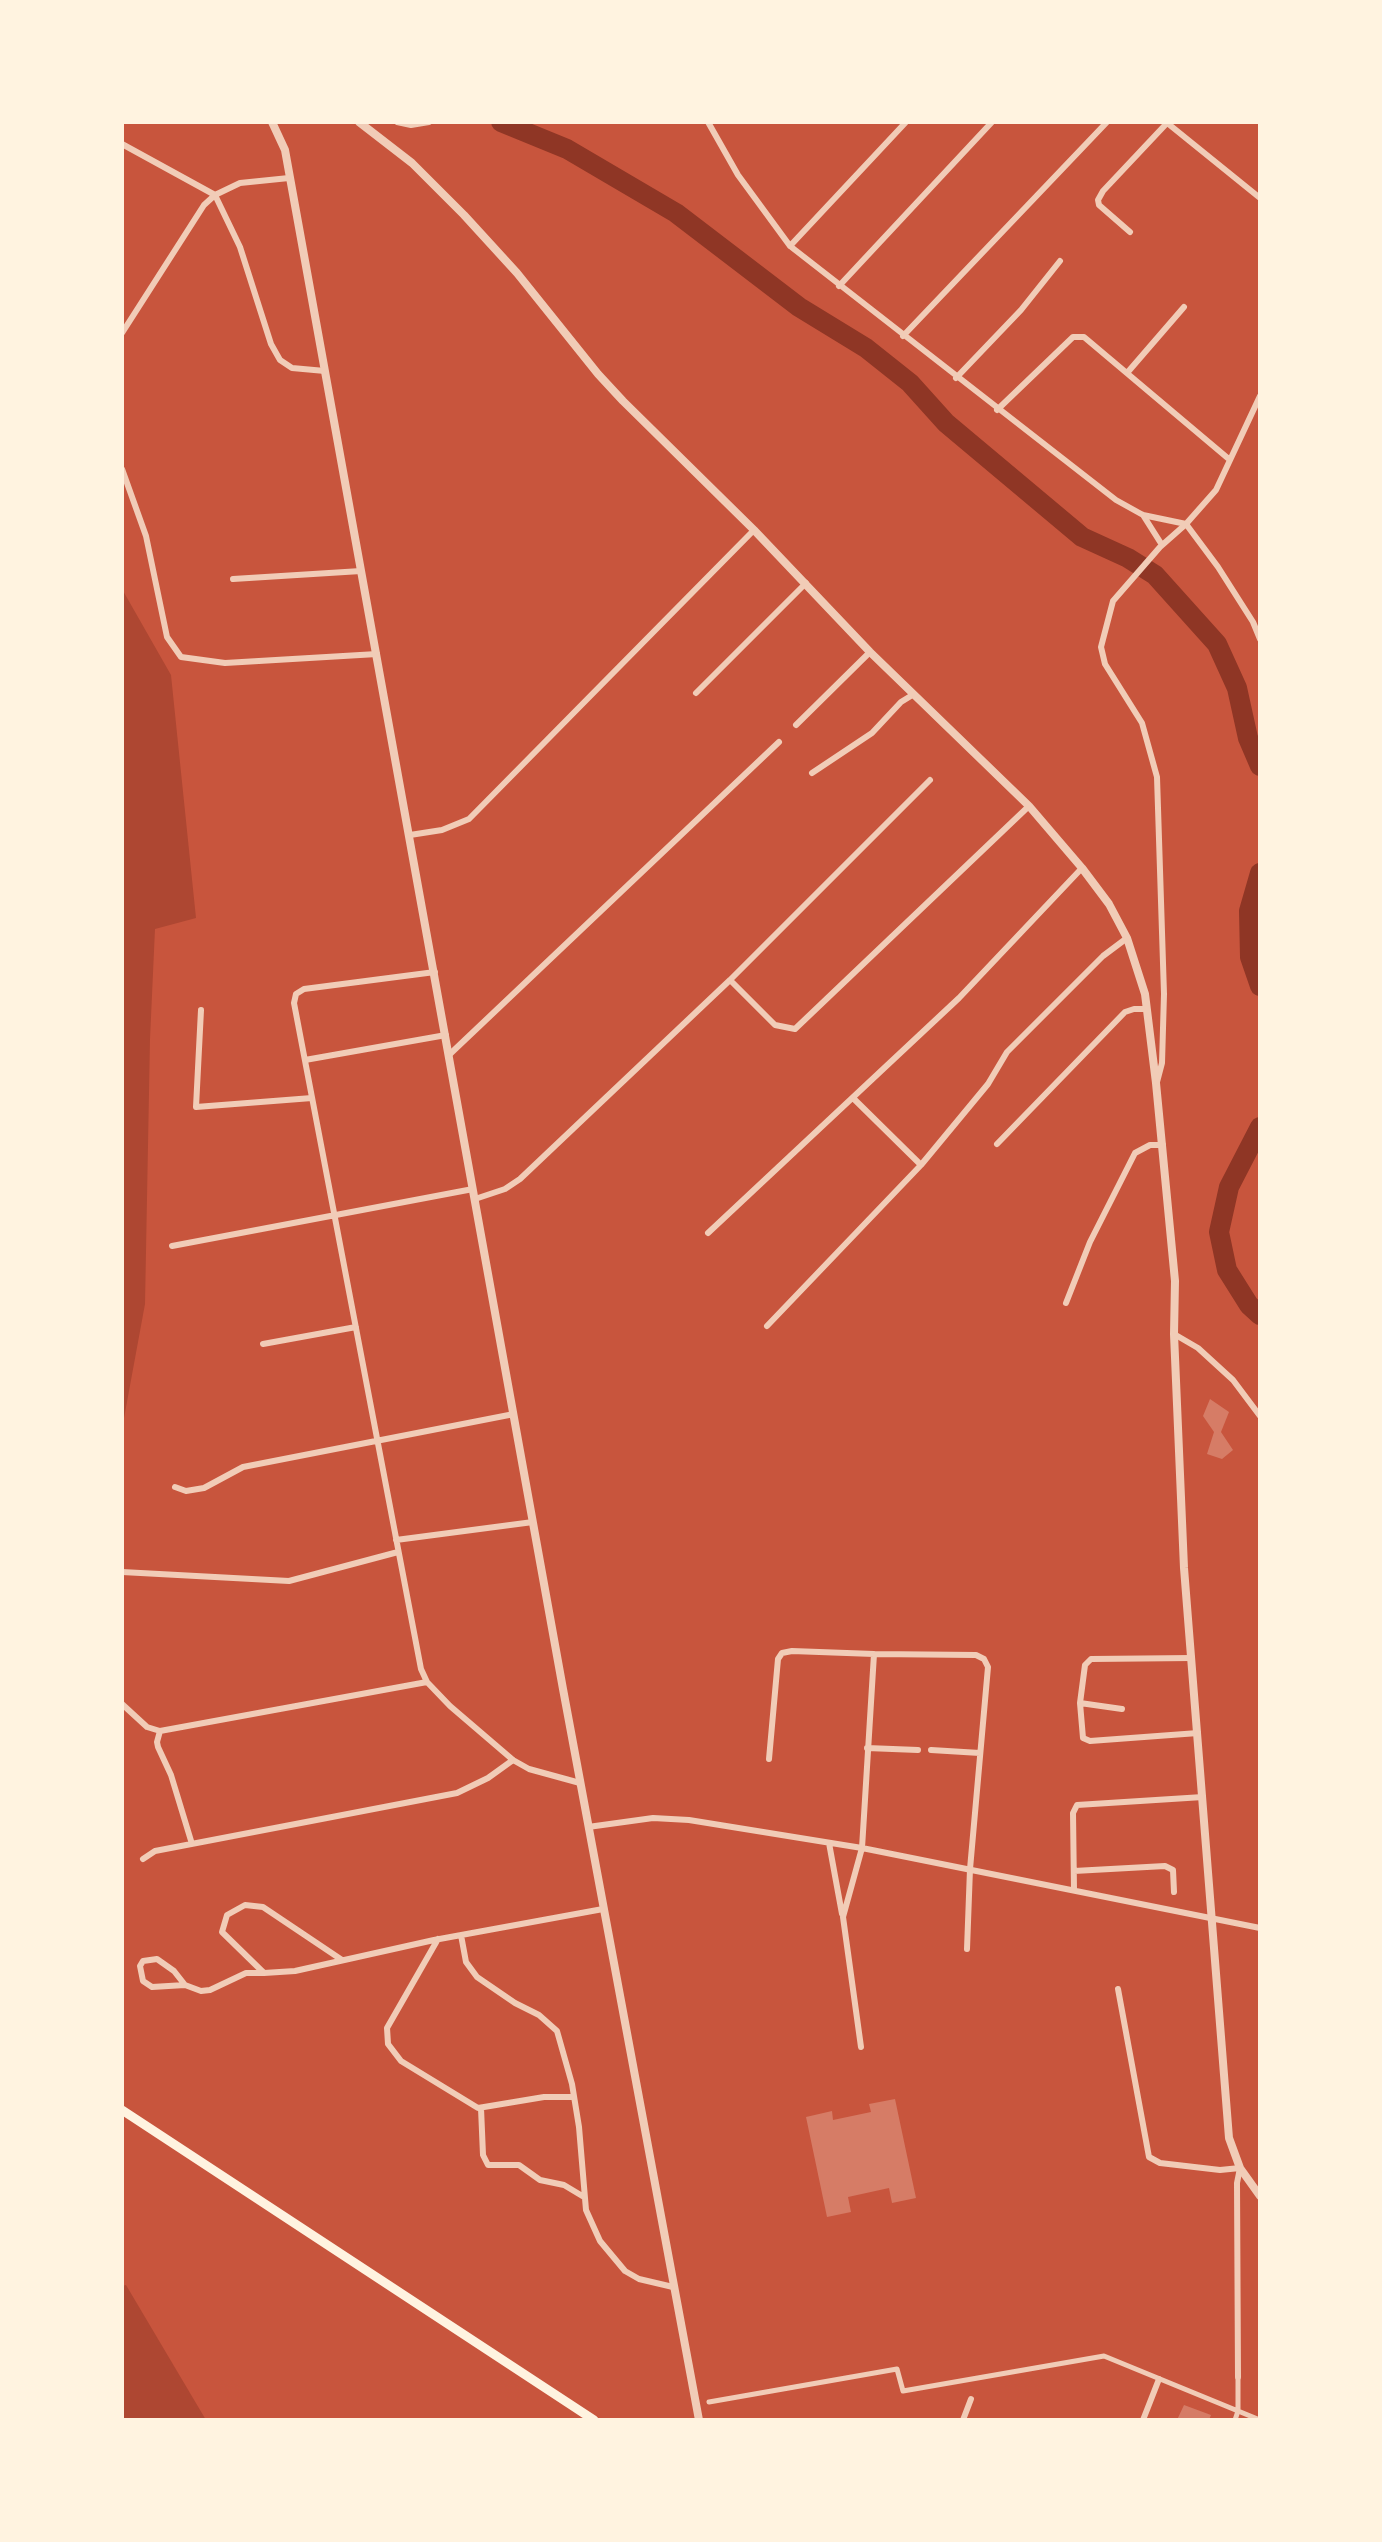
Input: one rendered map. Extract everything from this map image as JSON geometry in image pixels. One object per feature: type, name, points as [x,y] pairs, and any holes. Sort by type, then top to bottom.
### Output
[{"type":"main road","points":[[122,2110],[581,2416],[594,2420]]},
{"type":"street","points":[[272,122],[285,150],[588,1827],[699,2420]]},
{"type":"street","points":[[359,122],[412,163],[464,215],[517,273],[598,374],[806,583],[870,652],[1029,806],[1082,868],[1115,913],[1127,938],[1145,994],[1175,1281],[1174,1334],[1184,1568],[1229,2138],[1240,2168],[1260,2196]]},
{"type":"street","points":[[397,122],[411,125],[429,122]]},
{"type":"street","points":[[708,122],[738,175],[790,246],[1116,500],[1143,515],[1186,524],[1218,567],[1253,622],[1260,639]]},
{"type":"street","points":[[790,246],[906,122]]},
{"type":"street","points":[[839,286],[992,122]]},
{"type":"street","points":[[903,336],[1107,122]]},
{"type":"street","points":[[1130,232],[1099,205],[1098,200],[1166,122],[1260,198]]},
{"type":"street","points":[[122,144],[215,195],[240,247],[271,344],[280,360],[292,368],[325,371]]},
{"type":"street","points":[[122,333],[204,205],[215,195],[240,183],[289,178]]},
{"type":"street","points":[[956,378],[1021,310],[1060,261]]},
{"type":"street","points":[[1127,373],[1184,307]]},
{"type":"street","points":[[997,410],[1073,337],[1084,337],[1230,460]]},
{"type":"street","points":[[1156,1083],[1162,1063],[1164,994],[1157,777],[1142,723],[1105,664],[1101,647],[1113,601],[1216,490],[1258,406],[1260,396]]},
{"type":"street","points":[[122,469],[146,536],[167,637],[181,657],[225,663],[377,654]]},
{"type":"street","points":[[1143,515],[1161,546]]},
{"type":"street","points":[[410,835],[442,830],[469,819],[754,530]]},
{"type":"street","points":[[233,579],[361,571]]},
{"type":"street","points":[[696,693],[806,583]]},
{"type":"street","points":[[796,725],[870,652]]},
{"type":"street","points":[[812,773],[872,733],[901,702],[914,694]]},
{"type":"street","points":[[450,1054],[779,742]]},
{"type":"street","points":[[475,1199],[505,1189],[520,1179],[730,980],[930,780]]},
{"type":"street","points":[[730,980],[775,1025],[795,1029],[1029,806]]},
{"type":"street","points":[[708,1233],[959,998],[1082,868]]},
{"type":"street","points":[[767,1326],[921,1165],[988,1084],[1007,1052],[1103,956],[1127,938]]},
{"type":"street","points":[[435,972],[304,989],[296,994],[294,1003],[417,1657],[427,1682],[513,1760],[529,1769],[580,1783]]},
{"type":"street","points":[[1145,994],[1164,994]]},
{"type":"street","points":[[997,1144],[1125,1012],[1147,1009]]},
{"type":"street","points":[[201,1010],[196,1107],[312,1098]]},
{"type":"street","points":[[305,1060],[446,1035]]},
{"type":"street","points":[[853,1098],[921,1165]]},
{"type":"street","points":[[1066,1303],[1090,1242],[1135,1153],[1150,1145],[1163,1145]]},
{"type":"street","points":[[172,1246],[473,1189]]},
{"type":"street","points":[[263,1344],[356,1327]]},
{"type":"street","points":[[1174,1334],[1198,1348],[1233,1380],[1260,1416]]},
{"type":"street","points":[[175,1487],[186,1491],[204,1488],[243,1467],[514,1414]]},
{"type":"street","points":[[396,1540],[533,1522]]},
{"type":"street","points":[[122,1572],[289,1581],[398,1552]]},
{"type":"street","points":[[769,1759],[778,1659],[782,1653],[976,1655],[984,1659],[988,1667],[970,1869],[967,1949]]},
{"type":"street","points":[[843,1917],[862,1848],[874,1654]]},
{"type":"street","points":[[1192,1658],[1091,1659],[1085,1665],[1080,1703],[1081,1735],[1090,1741],[1198,1733]]},
{"type":"street","points":[[122,1704],[147,1727],[160,1731],[427,1682]]},
{"type":"street","points":[[1080,1703],[1122,1709]]},
{"type":"street","points":[[160,1731],[158,1747],[171,1775],[192,1844]]},
{"type":"street","points":[[867,1748],[918,1750]]},
{"type":"street","points":[[931,1750],[980,1753]]},
{"type":"street","points":[[143,1859],[155,1851],[457,1793],[488,1778],[513,1760]]},
{"type":"street","points":[[1074,1890],[1073,1813],[1077,1805],[1203,1797]]},
{"type":"street","points":[[588,1827],[653,1818],[689,1820],[862,1848],[1260,1928]]},
{"type":"street","points":[[829,1843],[861,2047]]},
{"type":"street","points":[[1074,1871],[1165,1866],[1173,1870],[1174,1892]]},
{"type":"street","points":[[264,1973],[222,1932],[227,1915],[245,1905],[263,1907],[279,1915],[342,1960]]},
{"type":"street","points":[[185,1985],[152,1987],[143,1981],[140,1966],[143,1961],[157,1959],[166,1964],[185,1985],[196,1990],[210,1990],[246,1973],[295,1971],[438,1939],[603,1909]]},
{"type":"street","points":[[461,1935],[466,1962],[477,1977],[539,2015],[557,2031],[579,2127],[586,2210],[600,2241],[613,2260],[639,2279],[673,2287]]},
{"type":"street","points":[[438,1939],[387,2028],[388,2044],[401,2061],[481,2108],[544,2097],[573,2097]]},
{"type":"street","points":[[1118,1989],[1149,2157],[1160,2163],[1220,2170],[1240,2168]]},
{"type":"street","points":[[481,2108],[483,2155],[488,2165],[519,2165],[540,2180],[564,2185],[584,2197]]},
{"type":"street","points":[[1235,2420],[1238,2411],[1237,2183],[1240,2168]]},
{"type":"street","points":[[709,2402],[897,2369],[903,2391],[1104,2356],[1260,2420]]},
{"type":"street","points":[[1143,2420],[1159,2379]]},
{"type":"street","points":[[963,2420],[971,2399]]},
{"type":"shaded area","points":[[122,589],[171,675],[196,918],[155,929],[145,1304],[122,1429]]},
{"type":"shaded area","points":[[126,2285],[206,2420],[122,2420],[122,2286]]},
{"type":"building","points":[[1210,1399],[1229,1412],[1221,1432],[1233,1450],[1222,1459],[1207,1454],[1214,1432],[1203,1416]]},
{"type":"building","points":[[895,2099],[916,2198],[892,2203],[889,2188],[848,2197],[851,2212],[827,2217],[806,2117],[832,2111],[833,2120],[871,2112],[869,2104]]},
{"type":"building","points":[[1184,2405],[1211,2415],[1209,2420],[1177,2420]]},
{"type":"waterway","points":[[501,122],[567,149],[676,213],[799,307],[866,348],[910,383],[946,423],[1082,537],[1128,558],[1155,575],[1217,644],[1237,688],[1248,738],[1260,766]]},
{"type":"waterway","points":[[1260,873],[1249,911],[1250,957],[1260,986]]},
{"type":"waterway","points":[[1260,1127],[1229,1187],[1219,1232],[1227,1270],[1249,1305],[1260,1315]]}]
